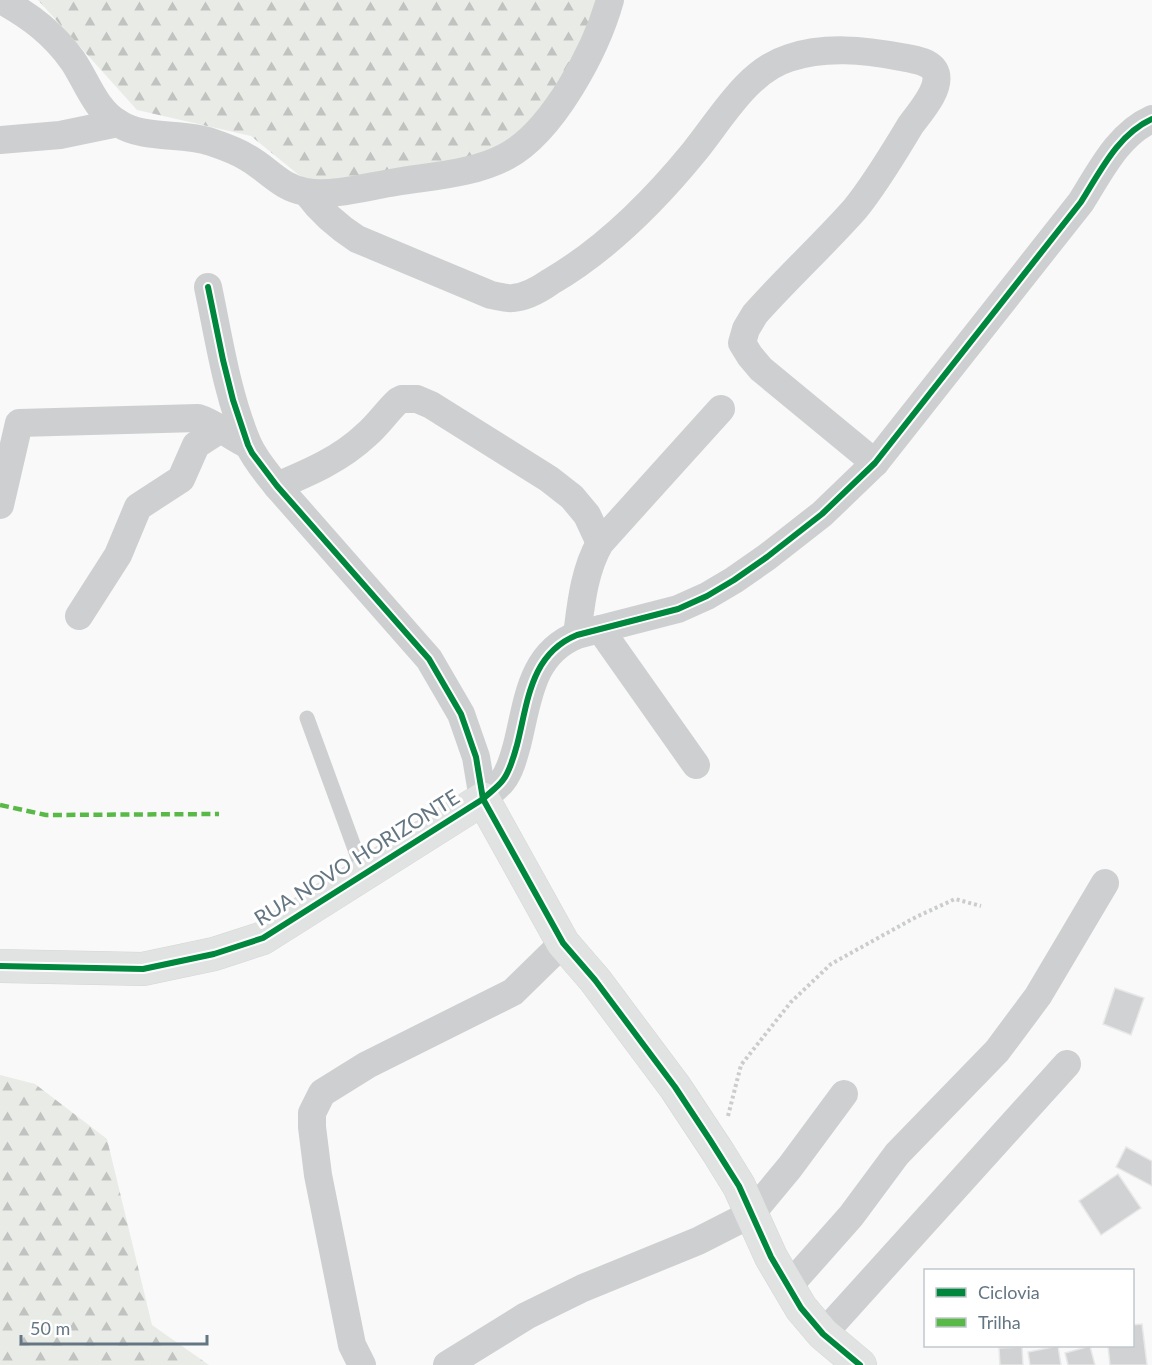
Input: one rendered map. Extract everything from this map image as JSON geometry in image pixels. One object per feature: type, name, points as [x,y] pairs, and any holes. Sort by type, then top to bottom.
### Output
[{"type":"street","points":[[1,0],[45,28],[74,63],[94,99],[118,123],[136,131],[209,141],[249,158],[285,185],[307,192],[321,193],[460,171],[489,164],[523,146],[552,113],[592,50],[610,0]]},
{"type":"street","points":[[307,192],[336,226],[357,239],[491,294],[514,298],[539,289],[569,272],[594,253],[627,223],[692,155],[751,80],[774,63],[808,53],[836,50],[871,51],[921,61],[932,68],[936,74],[936,83],[900,143],[856,207],[755,314],[746,328],[742,344],[761,369],[875,463]]},
{"type":"street","points":[[483,800],[504,779],[514,754],[533,681],[542,662],[564,641],[588,632],[678,609],[707,596],[734,580],[822,514],[875,463],[1081,202],[1126,136],[1152,119]]},
{"type":"street","points":[[0,140],[60,135],[118,123]]},
{"type":"street","points":[[208,287],[223,360],[248,445],[277,486],[429,659],[461,714],[476,757],[483,800],[563,943],[596,980],[675,1087],[739,1186],[788,1287],[801,1308],[850,1362]]},
{"type":"street","points":[[277,486],[318,468],[339,455],[366,436],[402,399],[417,399],[471,429],[572,496],[587,515],[600,543]]},
{"type":"street","points":[[696,765],[588,632],[587,572],[592,556],[600,543],[721,409]]},
{"type":"street","points":[[0,504],[19,423],[198,418],[248,445]]},
{"type":"street","points":[[79,616],[118,555],[138,507],[181,479],[196,445],[219,430]]},
{"type":"street","name":"RUA NOVO HORIZONTE","points":[[0,966],[143,969],[214,954],[263,938],[483,800]]},
{"type":"street","points":[[788,1287],[851,1216],[897,1154],[997,1051],[1038,996],[1105,883]]},
{"type":"street","points":[[362,1365],[352,1345],[318,1175],[312,1113],[322,1093],[367,1065],[513,992],[563,943]]},
{"type":"street","points":[[823,1334],[1067,1064]]},
{"type":"street","points":[[447,1365],[535,1312],[583,1288],[698,1241],[751,1214],[790,1167],[844,1094]]},
{"type":"lane","points":[[307,718],[364,874]]},
{"type":"path","points":[[718,1152],[741,1065],[791,1002],[831,964],[916,917],[955,899],[981,906]]},
{"type":"green space","points":[[38,0],[602,0],[584,63],[523,145],[321,193],[251,136],[137,110]]},
{"type":"green space","points":[[0,1075],[35,1084],[107,1139],[152,1325],[209,1365],[0,1365]]},
{"type":"building","points":[[1115,988],[1144,998],[1131,1035],[1103,1024]]},
{"type":"building","points":[[1126,1147],[1152,1161],[1152,1186],[1116,1167]]},
{"type":"building","points":[[1118,1174],[1141,1208],[1101,1235],[1079,1201]]},
{"type":"building","points":[[1142,1324],[1147,1365],[1110,1365],[1108,1347],[1134,1347],[1134,1325]]},
{"type":"building","points":[[1022,1347],[1023,1365],[1000,1365],[999,1348]]},
{"type":"building","points":[[1058,1347],[1061,1365],[1030,1365],[1028,1352]]},
{"type":"building","points":[[1090,1347],[1095,1365],[1068,1365],[1065,1353]]},
{"type":"marked path","points":[[0,805],[46,815],[219,814]]},
{"type":"cycle path","points":[[0,966],[143,969],[214,954],[263,938],[483,799],[501,783],[508,772],[516,749],[528,696],[540,667],[549,654],[561,643],[577,635],[678,609],[707,596],[767,557],[822,514],[875,463],[1081,202],[1120,144],[1129,134],[1152,119]]},
{"type":"cycle path","points":[[208,287],[233,400],[252,453],[277,486],[429,659],[461,714],[476,757],[483,799],[563,943],[595,980],[675,1087],[710,1140],[739,1186],[771,1257],[801,1308],[823,1334],[860,1365]]}]
